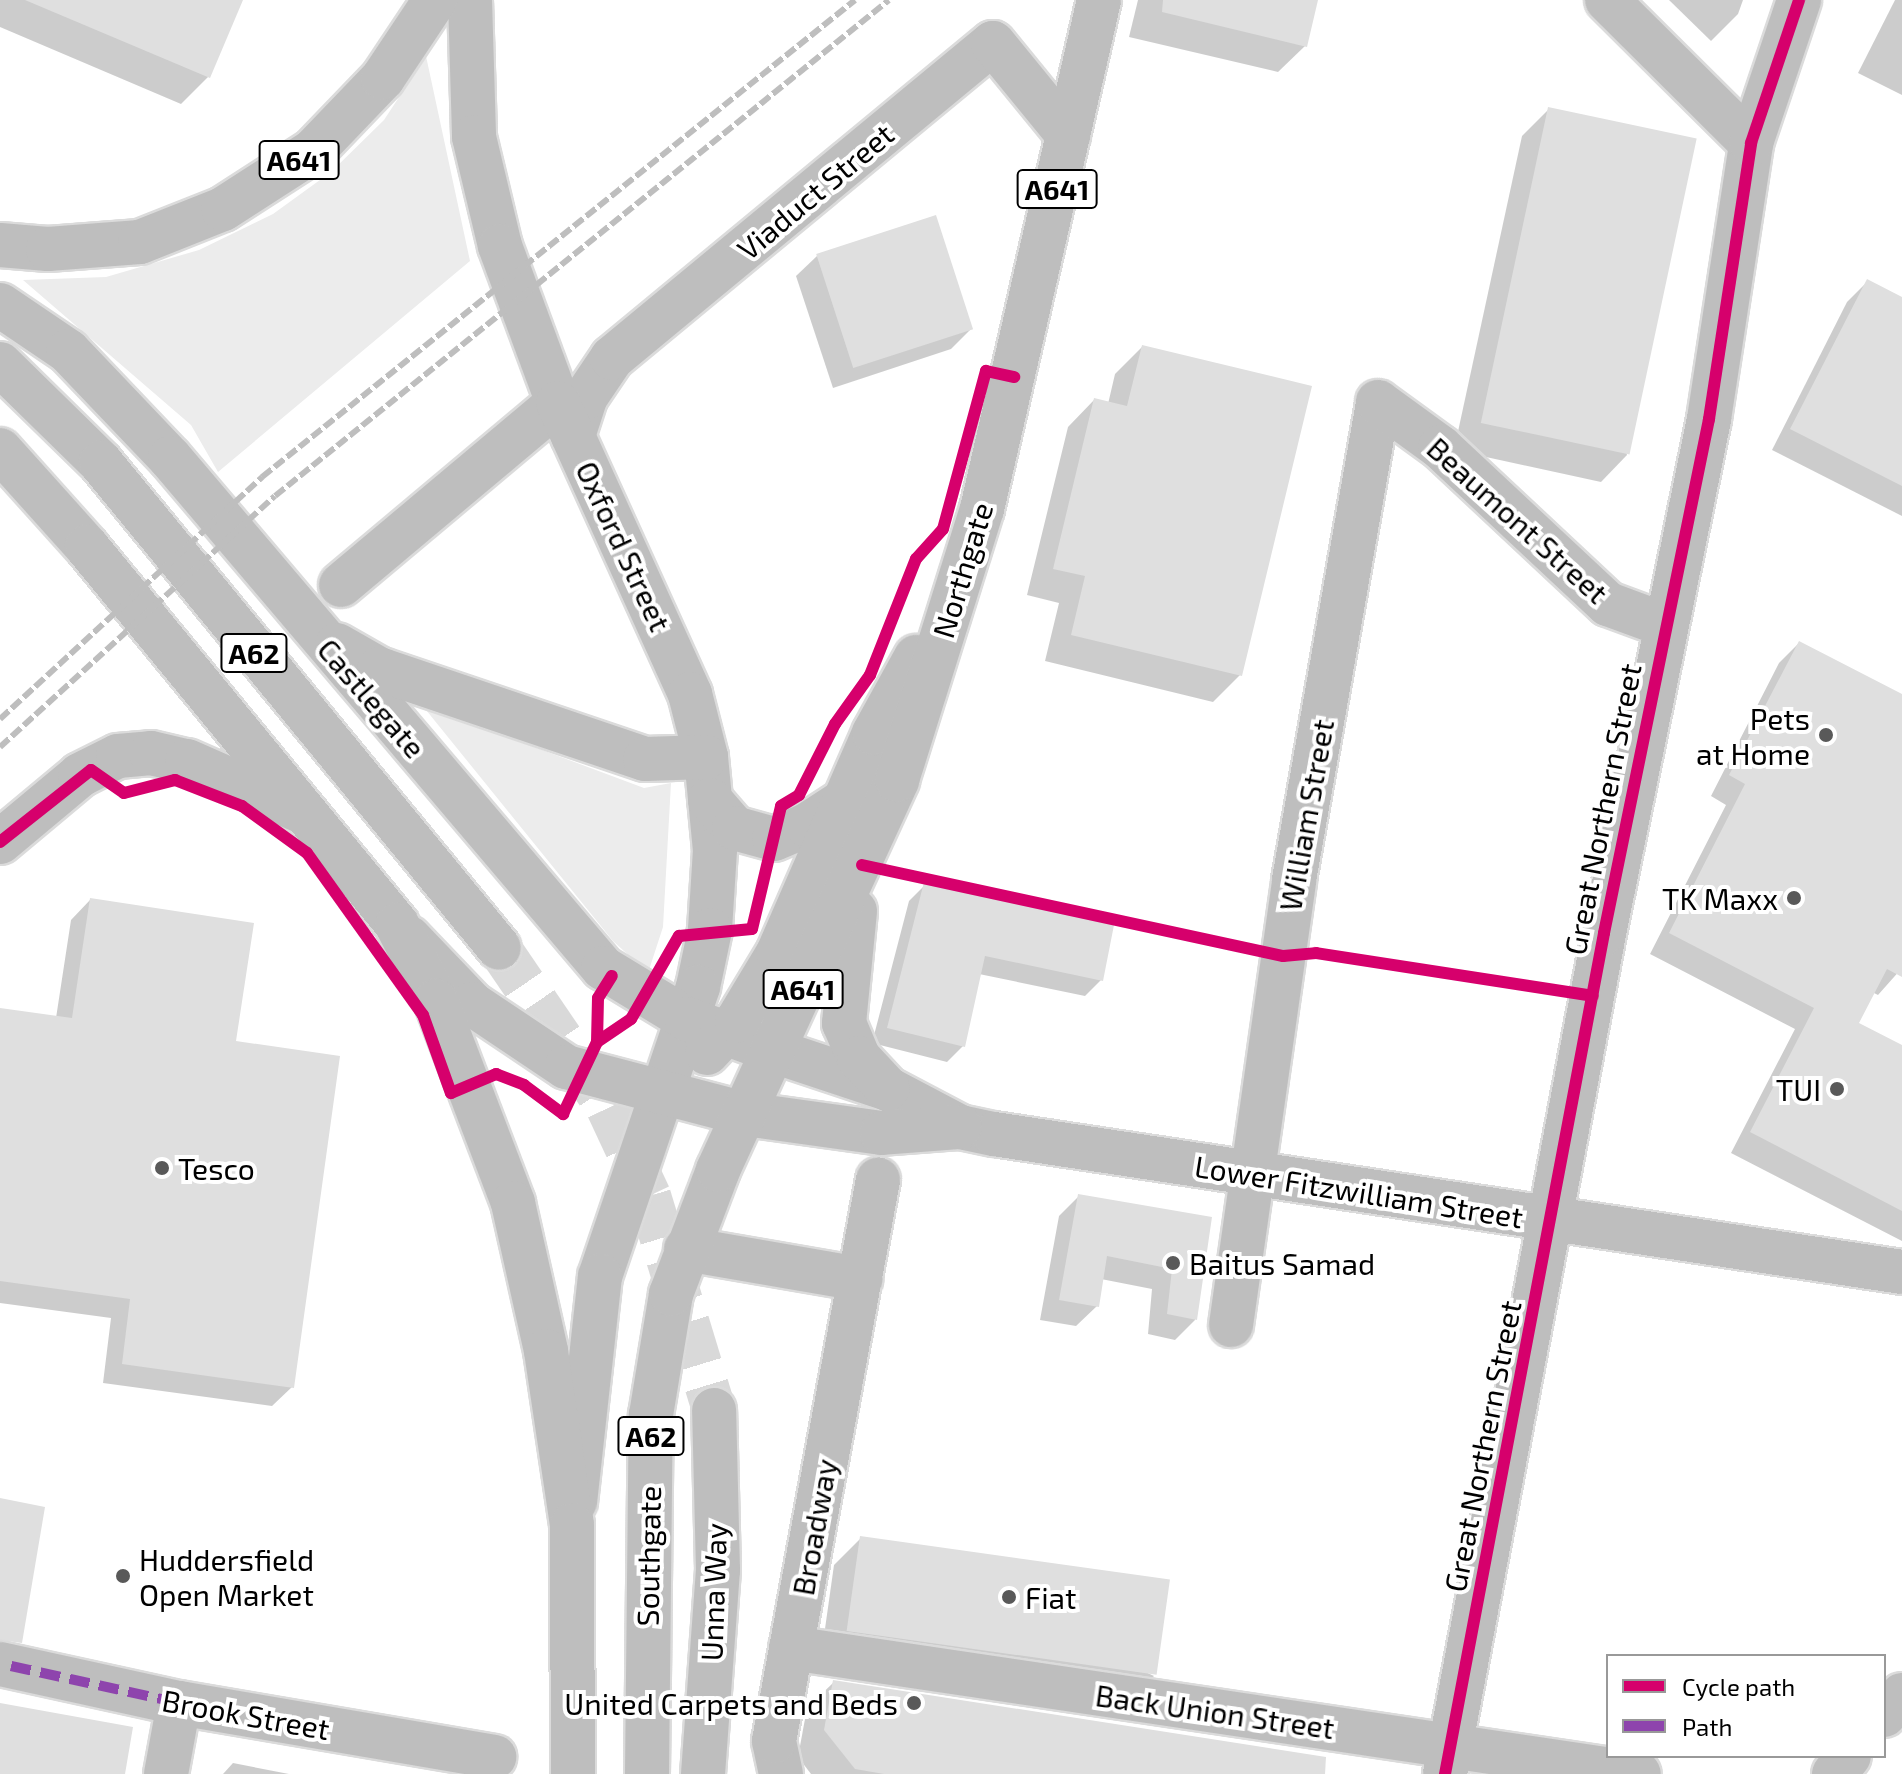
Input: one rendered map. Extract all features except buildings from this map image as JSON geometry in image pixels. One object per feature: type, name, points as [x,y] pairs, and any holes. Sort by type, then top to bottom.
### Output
[{"type":"main road","name":"A641","points":[[0,245],[48,249],[140,242],[223,209],[313,151],[383,78],[435,0]]},
{"type":"main road","name":"Oxford Street","points":[[470,0],[474,137],[500,246],[566,420],[690,694],[706,757],[715,850],[710,930],[687,1019],[661,1096]]},
{"type":"main road","name":"Northgate","points":[[745,1114],[771,1050],[862,865],[897,780],[982,509],[1099,0]]},
{"type":"main road","points":[[1607,0],[1751,143]]},
{"type":"main road","name":"Great Northern Street","points":[[1448,1760],[1665,625],[1709,419],[1751,143],[1799,0]]},
{"type":"main road","name":"Viaduct Street","points":[[566,420],[612,358],[993,43],[1068,135]]},
{"type":"main road","name":"Castlegate","points":[[0,305],[68,351],[170,458],[603,968],[687,1019],[771,1050]]},
{"type":"main road","name":"Castlegate","points":[[0,364],[101,463],[499,948]]},
{"type":"main road","name":"Beaumont Street","points":[[1378,402],[1440,447],[1608,604],[1665,625]]},
{"type":"main road","name":"William Street","points":[[1231,1325],[1294,880],[1378,402]]},
{"type":"main road","points":[[341,585],[566,420]]},
{"type":"main road","name":"A62","points":[[0,450],[87,547],[397,925],[472,1004],[517,1039],[583,1075],[745,1114]]},
{"type":"main road","name":"A641","points":[[661,1096],[727,1034],[778,953],[874,733],[957,583]]},
{"type":"main road","points":[[317,634],[379,669],[645,759],[706,757]]},
{"type":"main road","points":[[0,842],[80,775],[118,756],[151,753],[187,761],[301,811]]},
{"type":"main road","points":[[710,800],[734,828],[774,839],[807,825],[844,801]]},
{"type":"main road","points":[[862,865],[841,1006],[859,1058],[888,1089]]},
{"type":"main road","name":"A62","points":[[397,925],[471,1085],[513,1203],[546,1351],[572,1525]]},
{"type":"main road","name":"Lower Fitzwilliam Street","points":[[771,1050],[888,1089],[960,1127]]},
{"type":"main road","name":"A62","points":[[573,1774],[572,1525],[600,1276],[661,1096]]},
{"type":"main road","name":"Lower Fitzwilliam Street","points":[[745,1114],[882,1133],[960,1127],[1551,1221],[1902,1272]]},
{"type":"main road","name":"Southgate","points":[[647,1774],[651,1415],[671,1294],[686,1249],[745,1114]]},
{"type":"main road","name":"Broadway","points":[[781,1774],[774,1741],[878,1180]]},
{"type":"main road","points":[[686,1249],[860,1279]]},
{"type":"main road","name":"Unna Way","points":[[703,1774],[718,1570],[714,1410]]},
{"type":"main road","name":"Back Union Street","points":[[791,1648],[1448,1760],[1639,1774]]},
{"type":"main road","name":"Brook Street","points":[[6,1665],[179,1703],[494,1757]]},
{"type":"main road","points":[[1886,1713],[1902,1695]]},
{"type":"main road","points":[[166,1774],[179,1703]]},
{"type":"main road","points":[[1834,1774],[1847,1758]]},
{"type":"shaded area","points":[[426,56],[470,261],[218,472],[191,425],[23,280],[106,277],[199,250],[273,214],[331,172],[384,120]]},
{"type":"shaded area","points":[[422,705],[644,788],[671,783],[663,927],[648,973],[613,941]]},
{"type":"tunnel","points":[[499,948],[608,1108],[649,1196],[714,1410]]},
{"type":"railway","points":[[0,719],[262,477],[855,0]]},
{"type":"railway","points":[[0,747],[275,496],[889,0]]},
{"type":"marked path","points":[[11,1666],[179,1703]]},
{"type":"cycle path","points":[[1445,1774],[1604,933],[1709,419],[1751,143],[1799,0]]},
{"type":"cycle path","points":[[597,1042],[631,1019],[679,936],[752,929],[781,806],[799,795],[835,724],[870,675],[916,559],[943,529],[986,371],[1014,377]]},
{"type":"cycle path","points":[[0,842],[91,770],[124,793],[175,780],[242,806],[307,853],[423,1015],[451,1093],[496,1074],[524,1085],[563,1114],[597,1042],[598,998],[612,976]]},
{"type":"cycle path","points":[[862,865],[1283,956],[1316,953],[1593,996]]},
{"type":"place","name":"Pets at Home","points":[[1826,735]]},
{"type":"place","name":"TK Maxx","points":[[1794,898]]},
{"type":"place","name":"TUI","points":[[1837,1089]]},
{"type":"place","name":"Tesco","points":[[162,1168]]},
{"type":"place","name":"Baitus Samad","points":[[1173,1263]]},
{"type":"place","name":"Huddersfield Open Market","points":[[123,1576]]},
{"type":"place","name":"Fiat","points":[[1009,1597]]},
{"type":"place","name":"United Carpets and Beds","points":[[914,1703]]}]
